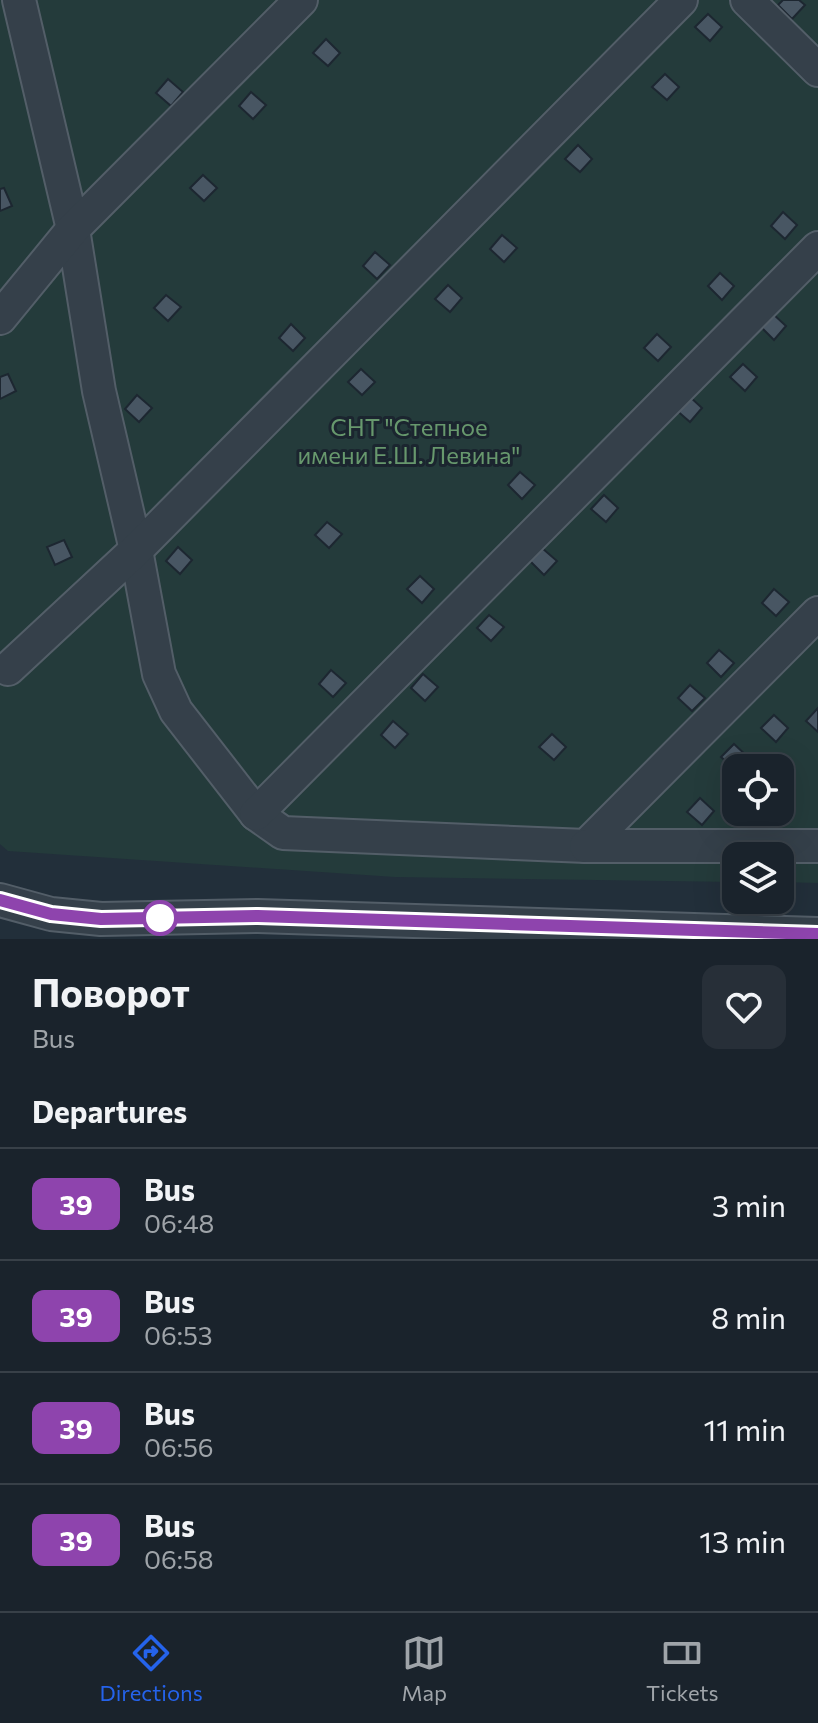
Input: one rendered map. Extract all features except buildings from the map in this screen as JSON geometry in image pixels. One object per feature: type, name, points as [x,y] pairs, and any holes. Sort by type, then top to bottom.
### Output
[{"type":"street","points":[[19,0],[73,229],[99,391],[136,550],[159,674],[176,711],[256,814],[283,833],[586,846],[818,846]]},
{"type":"street","points":[[0,318],[73,229],[301,0]]},
{"type":"street","points":[[8,669],[136,550],[681,0]]},
{"type":"street","points":[[747,0],[818,70]]},
{"type":"street","points":[[256,814],[818,248]]},
{"type":"street","points":[[586,846],[818,613]]},
{"type":"street","points":[[0,900],[51,914],[101,919],[258,916],[746,935],[818,934]]},
{"type":"street","points":[[51,914],[76,939]]},
{"type":"green space","name":"СНТ \"Степное имени Е.Ш. Левина\"","points":[[0,0],[818,0],[818,883],[794,882],[794,842],[722,842],[722,882],[395,877],[8,851],[0,844]]},
{"type":"bus line","name":"39","points":[[0,900],[51,914],[101,919],[258,916],[818,934]]}]
